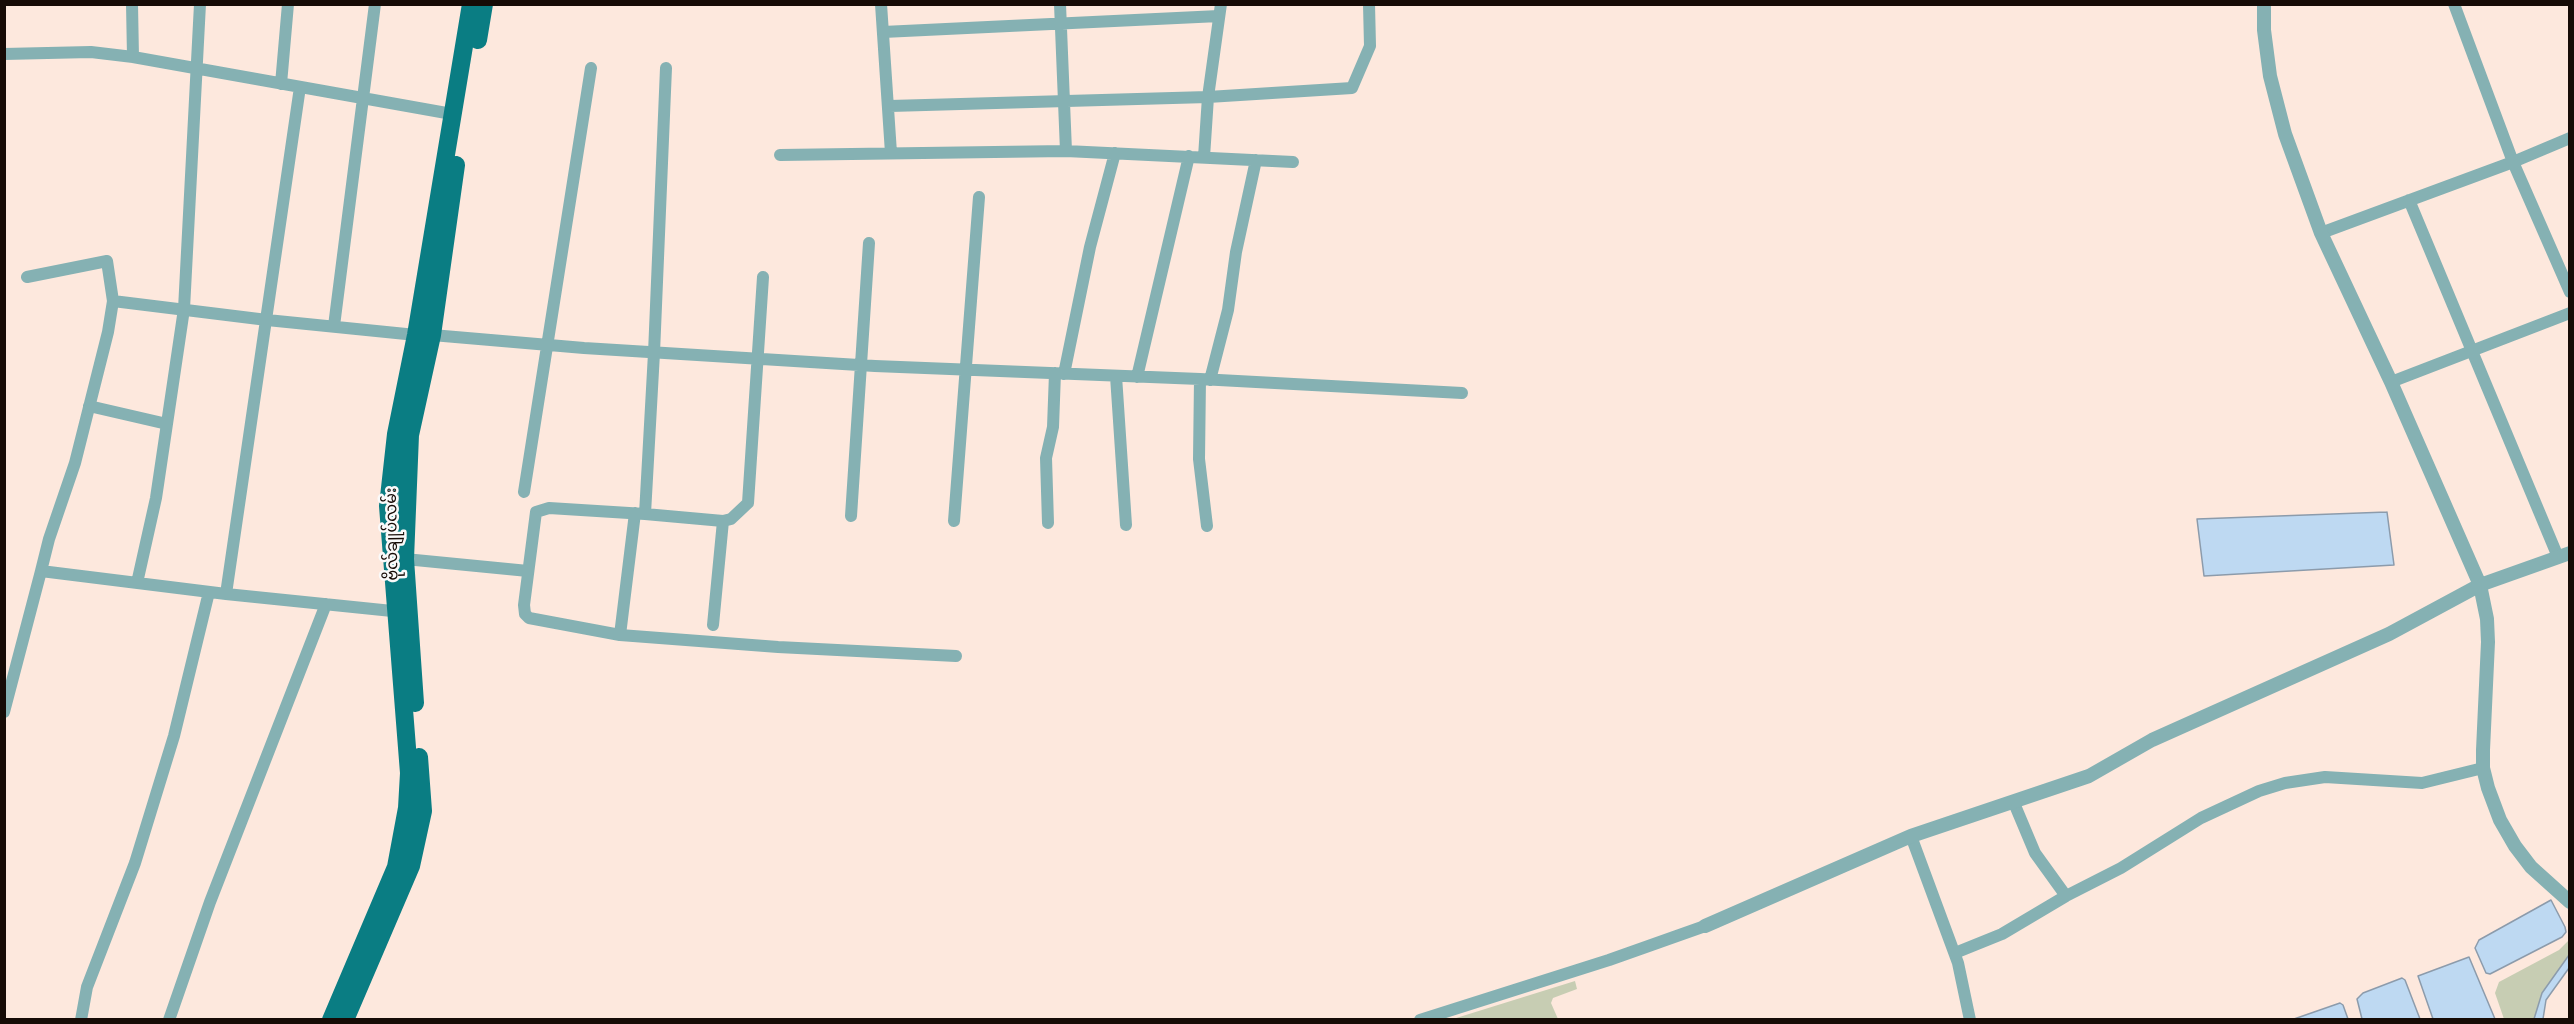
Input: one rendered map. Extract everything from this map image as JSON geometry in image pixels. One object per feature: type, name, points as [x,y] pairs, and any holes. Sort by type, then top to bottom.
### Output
[{"type":"main road","name":"ဗိုလ်ချုပ်လမ်း","points":[[331,1020],[396,867],[402,841],[409,773],[402,612],[410,435],[452,114],[471,4]]},
{"type":"main road","name":"ဗိုလ်ချုပ်လမ်း","points":[[345,1020],[411,866],[423,812],[402,612],[388,506],[396,434],[424,335],[484,4]]},
{"type":"street","points":[[132,4],[133,57]]},
{"type":"street","points":[[137,583],[156,498],[184,309],[200,4]]},
{"type":"street","points":[[281,84],[288,4]]},
{"type":"street","points":[[334,326],[375,4]]},
{"type":"street","points":[[881,4],[890,106],[891,153]]},
{"type":"street","points":[[1059,4],[1066,151]]},
{"type":"street","points":[[890,106],[1208,97],[1352,88],[1370,46],[1369,4]]},
{"type":"street","points":[[2264,4],[2264,30],[2270,76],[2285,134],[2321,232],[2391,382],[2481,585],[2488,642],[2483,768],[2500,820],[2531,867],[2570,902]]},
{"type":"street","points":[[2454,4],[2513,162],[2570,292]]},
{"type":"street","points":[[883,33],[1061,24],[1220,10],[1208,97],[1204,157]]},
{"type":"street","points":[[4,54],[91,52],[133,57],[452,114]]},
{"type":"street","points":[[620,635],[640,514],[654,353],[666,68]]},
{"type":"street","points":[[525,492],[591,69]]},
{"type":"street","points":[[226,594],[300,87]]},
{"type":"street","points":[[2321,232],[2513,162],[2570,138]]},
{"type":"street","points":[[780,155],[1066,151],[1293,162]]},
{"type":"street","points":[[1048,523],[1046,458],[1053,427],[1059,374],[1115,153]]},
{"type":"street","points":[[1137,377],[1189,156]]},
{"type":"street","points":[[1207,526],[1199,459],[1205,380],[1228,310],[1236,252],[1256,160]]},
{"type":"street","points":[[954,521],[979,197]]},
{"type":"street","points":[[1420,1020],[1609,960],[1705,926],[1911,836],[2090,776],[2152,740],[2389,634],[2481,585],[2564,555],[2471,350],[2409,200]]},
{"type":"street","points":[[852,516],[869,243]]},
{"type":"street","points":[[4,712],[49,539],[75,464],[108,332],[113,301],[107,261],[27,277]]},
{"type":"street","points":[[763,278],[748,502],[731,519],[723,521],[549,508],[536,512],[524,605],[525,614],[529,618],[620,635],[778,648],[956,656]]},
{"type":"street","points":[[113,301],[267,320],[654,353],[1462,393]]},
{"type":"street","points":[[2391,382],[2570,313]]},
{"type":"street","points":[[1116,376],[1126,525]]},
{"type":"street","points":[[89,406],[167,424]]},
{"type":"street","points":[[713,625],[723,521]]},
{"type":"street","points":[[405,559],[528,571]]},
{"type":"street","points":[[41,571],[226,594],[402,612]]},
{"type":"street","points":[[81,1020],[87,987],[135,864],[174,736],[209,592]]},
{"type":"street","points":[[170,1020],[210,902],[326,604]]},
{"type":"street","points":[[1954,953],[2002,934],[2066,896],[2121,868],[2201,818],[2276,786],[2325,777],[2422,783],[2483,768]]},
{"type":"street","points":[[2014,803],[2035,853],[2066,896]]},
{"type":"street","points":[[1911,836],[1954,953],[1970,1020]]},
{"type":"green space","points":[[2569,940],[2569,955],[2542,993],[2534,1019],[2504,1019],[2495,993],[2499,982],[2559,950]]},
{"type":"green space","points":[[1575,981],[1577,989],[1553,998],[1551,1003],[1558,1019],[1453,1019]]},
{"type":"water","points":[[2387,512],[2394,565],[2204,576],[2197,519]]},
{"type":"water","points":[[2551,900],[2565,927],[2566,932],[2562,937],[2490,974],[2486,973],[2475,948],[2479,940]]},
{"type":"water","points":[[2569,955],[2569,968],[2546,1000],[2543,1019],[2534,1019],[2542,993]]},
{"type":"water","points":[[2469,957],[2495,1019],[2433,1019],[2418,976]]},
{"type":"water","points":[[2402,978],[2405,980],[2420,1019],[2362,1019],[2357,999],[2363,993]]},
{"type":"water","points":[[2340,1003],[2348,1019],[2294,1019]]}]
